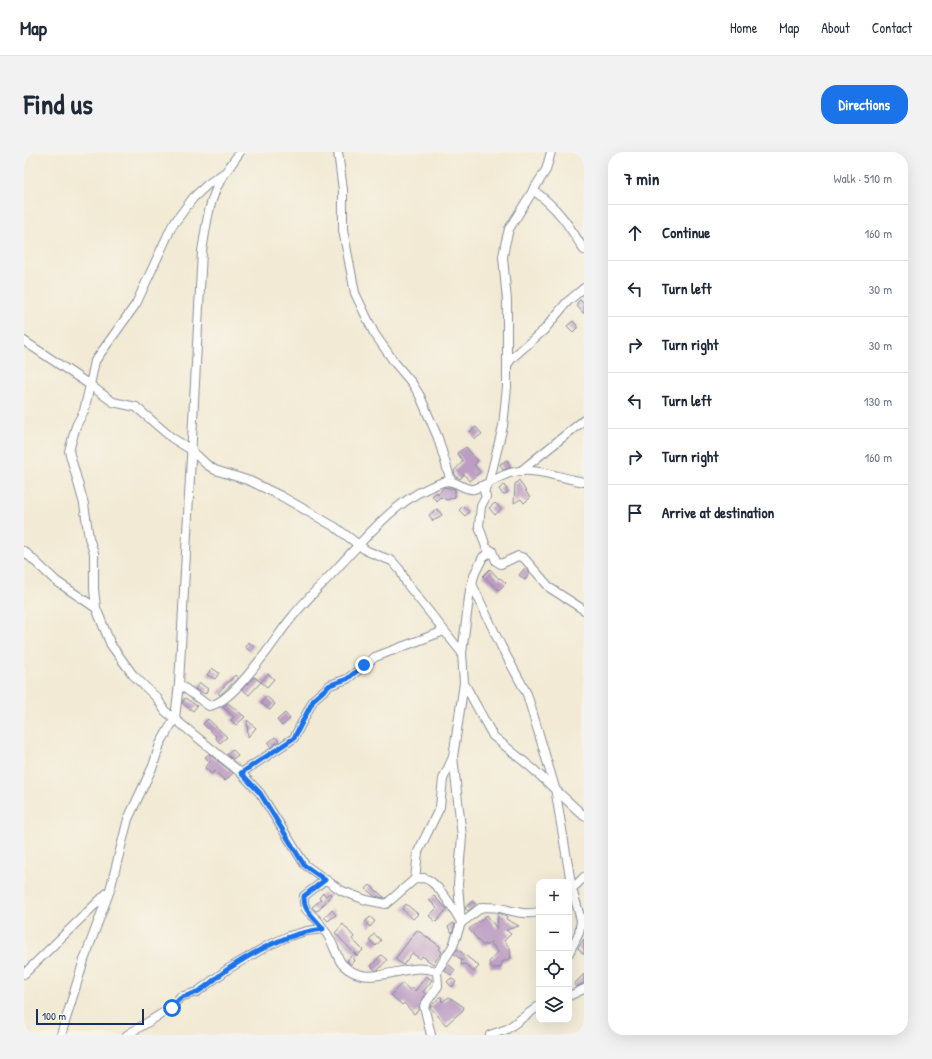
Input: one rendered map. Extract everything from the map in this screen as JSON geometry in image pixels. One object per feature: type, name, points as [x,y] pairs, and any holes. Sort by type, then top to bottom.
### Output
[{"type":"street","points":[[61,1035],[84,960],[110,890],[128,819],[153,766],[160,744],[175,718],[179,684],[190,449],[202,251],[207,218],[218,184],[240,152]]},
{"type":"street","points":[[338,152],[343,190],[343,230],[355,293],[374,333],[395,363],[412,383],[420,396],[438,438],[451,481]]},
{"type":"street","points":[[551,152],[546,170],[509,229],[503,257],[507,301],[507,387],[503,426],[489,483],[484,491],[486,497],[481,506],[479,526],[486,547],[492,551],[496,561],[501,564],[514,556],[524,558],[550,588],[584,610]]},
{"type":"street","points":[[226,172],[208,184],[172,226],[136,304],[94,361],[84,411],[76,426],[68,451],[84,504],[89,538],[94,553],[94,583],[98,618],[115,651],[133,675],[157,698],[165,711],[241,773],[260,793],[304,865],[342,891],[366,900],[386,904],[415,879],[425,878],[449,900],[461,923]]},
{"type":"street","points":[[533,190],[551,204],[564,218],[584,250]]},
{"type":"street","points":[[507,365],[512,358],[544,330],[567,302],[584,288]]},
{"type":"street","points":[[24,341],[113,402],[136,407],[172,438],[190,449],[215,470],[250,481],[282,496],[315,514],[367,551],[392,561],[400,570],[407,584],[462,653]]},
{"type":"street","points":[[522,470],[584,420]]},
{"type":"street","points":[[179,684],[209,706],[222,700],[249,674],[267,652],[292,616],[381,521],[405,501],[436,484],[451,481],[471,489],[489,483],[498,477],[522,470],[532,470],[584,482]]},
{"type":"street","points":[[24,551],[56,581],[96,608]]},
{"type":"street","points":[[431,1035],[424,1006],[438,986],[437,971],[453,946],[461,923],[458,884],[461,830],[453,757],[464,683],[462,653],[472,584],[483,557],[492,551]]},
{"type":"street","points":[[472,584],[501,646],[527,694],[555,788],[569,879]]},
{"type":"street","points":[[241,773],[294,738],[314,699],[330,685],[347,679],[375,657],[444,631]]},
{"type":"street","points":[[464,683],[493,736],[555,788],[584,816]]},
{"type":"street","points":[[415,879],[418,852],[440,807],[443,779],[453,757]]},
{"type":"street","points":[[572,889],[584,877]]},
{"type":"street","points":[[325,880],[304,896],[304,904],[308,913],[317,920],[334,945],[341,963],[361,974],[387,976],[414,969],[437,971]]},
{"type":"street","points":[[24,974],[110,890]]},
{"type":"street","points":[[570,951],[580,927],[581,920],[581,906],[572,892]]},
{"type":"street","points":[[461,923],[482,907],[489,909],[502,908],[521,914],[536,912]]},
{"type":"street","points":[[127,1035],[172,1008],[180,997],[197,992],[228,969],[267,946],[289,936],[307,931],[323,929]]},
{"type":"street","points":[[572,995],[584,989]]},
{"type":"street","points":[[490,1035],[507,1029],[536,1009]]},
{"type":"building","points":[[580,300],[584,304],[584,314],[577,306],[577,303]]},
{"type":"building","points":[[573,321],[578,327],[573,332],[567,326]]},
{"type":"building","points":[[476,427],[482,434],[475,439],[470,432]]},
{"type":"building","points":[[466,447],[478,461],[474,465],[480,472],[469,481],[464,474],[460,479],[456,477],[454,471],[463,461],[457,453]]},
{"type":"building","points":[[507,460],[511,467],[503,470],[500,464]]},
{"type":"building","points":[[519,480],[530,498],[524,503],[521,499],[514,503],[515,484]]},
{"type":"building","points":[[504,485],[508,492],[503,495],[499,489]]},
{"type":"building","points":[[444,487],[455,489],[455,497],[447,500],[440,497],[436,501],[432,496],[437,492],[438,494]]},
{"type":"building","points":[[495,503],[501,509],[495,515],[489,508]]},
{"type":"building","points":[[463,506],[469,512],[465,516],[459,510]]},
{"type":"building","points":[[437,509],[442,515],[433,521],[429,515]]},
{"type":"building","points":[[525,568],[530,573],[525,580],[519,575]]},
{"type":"building","points":[[490,569],[499,579],[500,578],[506,583],[499,590],[483,576]]},
{"type":"building","points":[[248,642],[254,646],[250,651],[245,647]]},
{"type":"building","points":[[212,668],[219,673],[215,679],[207,675]]},
{"type":"building","points":[[268,674],[274,679],[267,687],[261,682]]},
{"type":"building","points":[[235,675],[238,678],[220,695],[218,693]]},
{"type":"building","points":[[254,677],[261,682],[249,695],[242,689]]},
{"type":"building","points":[[200,683],[208,689],[205,694],[195,689]]},
{"type":"building","points":[[266,696],[275,704],[270,710],[261,703]]},
{"type":"building","points":[[185,698],[197,706],[193,711],[182,703]]},
{"type":"building","points":[[228,703],[245,717],[236,725],[231,720],[234,717],[223,707]]},
{"type":"building","points":[[285,713],[290,719],[282,726],[277,720]]},
{"type":"building","points":[[208,719],[227,737],[220,743],[215,737],[216,736],[203,724]]},
{"type":"building","points":[[247,720],[256,728],[248,737]]},
{"type":"building","points":[[275,737],[279,741],[271,747],[268,743]]},
{"type":"building","points":[[232,749],[238,755],[233,759],[227,755]]},
{"type":"building","points":[[209,754],[233,773],[225,781],[215,771],[212,774],[205,768],[210,762],[205,757]]},
{"type":"building","points":[[370,885],[385,898],[374,896],[366,889]]},
{"type":"building","points":[[323,893],[326,896],[330,893],[331,895],[319,910],[316,911],[312,907],[321,900],[319,898]]},
{"type":"building","points":[[434,896],[447,909],[436,922],[429,916],[437,908],[429,900]]},
{"type":"building","points":[[472,901],[476,904],[468,911],[465,908]]},
{"type":"building","points":[[406,904],[418,914],[413,919],[402,909]]},
{"type":"building","points":[[332,910],[336,915],[328,921],[324,917]]},
{"type":"building","points":[[498,913],[507,916],[506,919],[519,926],[506,930],[511,934],[504,941],[510,948],[511,958],[502,962],[501,968],[491,968],[489,962],[498,952],[490,942],[486,946],[485,944],[483,946],[469,929],[487,915],[497,929]]},
{"type":"building","points":[[370,917],[375,921],[370,927],[365,922]]},
{"type":"building","points":[[453,923],[455,925],[452,933],[448,927]]},
{"type":"building","points":[[343,924],[354,937],[352,939],[363,950],[357,956],[335,933]]},
{"type":"building","points":[[417,930],[441,947],[439,949],[442,952],[433,964],[422,956],[420,959],[412,953],[403,965],[395,959]]},
{"type":"building","points":[[374,934],[381,940],[376,946],[369,940]]},
{"type":"building","points":[[584,939],[584,955],[578,948]]},
{"type":"building","points":[[457,949],[479,966],[474,972],[465,964],[461,965],[462,960],[454,954]]},
{"type":"building","points":[[381,955],[387,960],[378,970],[375,970],[371,966]]},
{"type":"building","points":[[351,956],[355,960],[351,964],[347,961]]},
{"type":"building","points":[[448,964],[455,970],[451,975],[444,970]]},
{"type":"building","points":[[584,974],[584,983],[576,987],[574,984]]},
{"type":"building","points":[[426,976],[432,980],[423,992],[426,994],[419,1005],[419,1010],[414,1014],[404,1003],[402,1005],[391,995],[402,983],[410,990],[412,988],[415,991]]},
{"type":"building","points":[[451,978],[456,982],[452,987],[447,982]]},
{"type":"building","points":[[441,996],[442,1002],[449,997],[464,1007],[463,1010],[446,1025],[430,1007]]},
{"type":"route","points":[[172,1008],[180,997],[197,992],[228,969],[267,946],[289,936],[307,931],[323,929],[317,920],[308,913],[304,904],[304,896],[325,880],[304,865],[260,793],[241,773],[294,738],[314,699],[330,685],[347,679],[364,665]]}]
